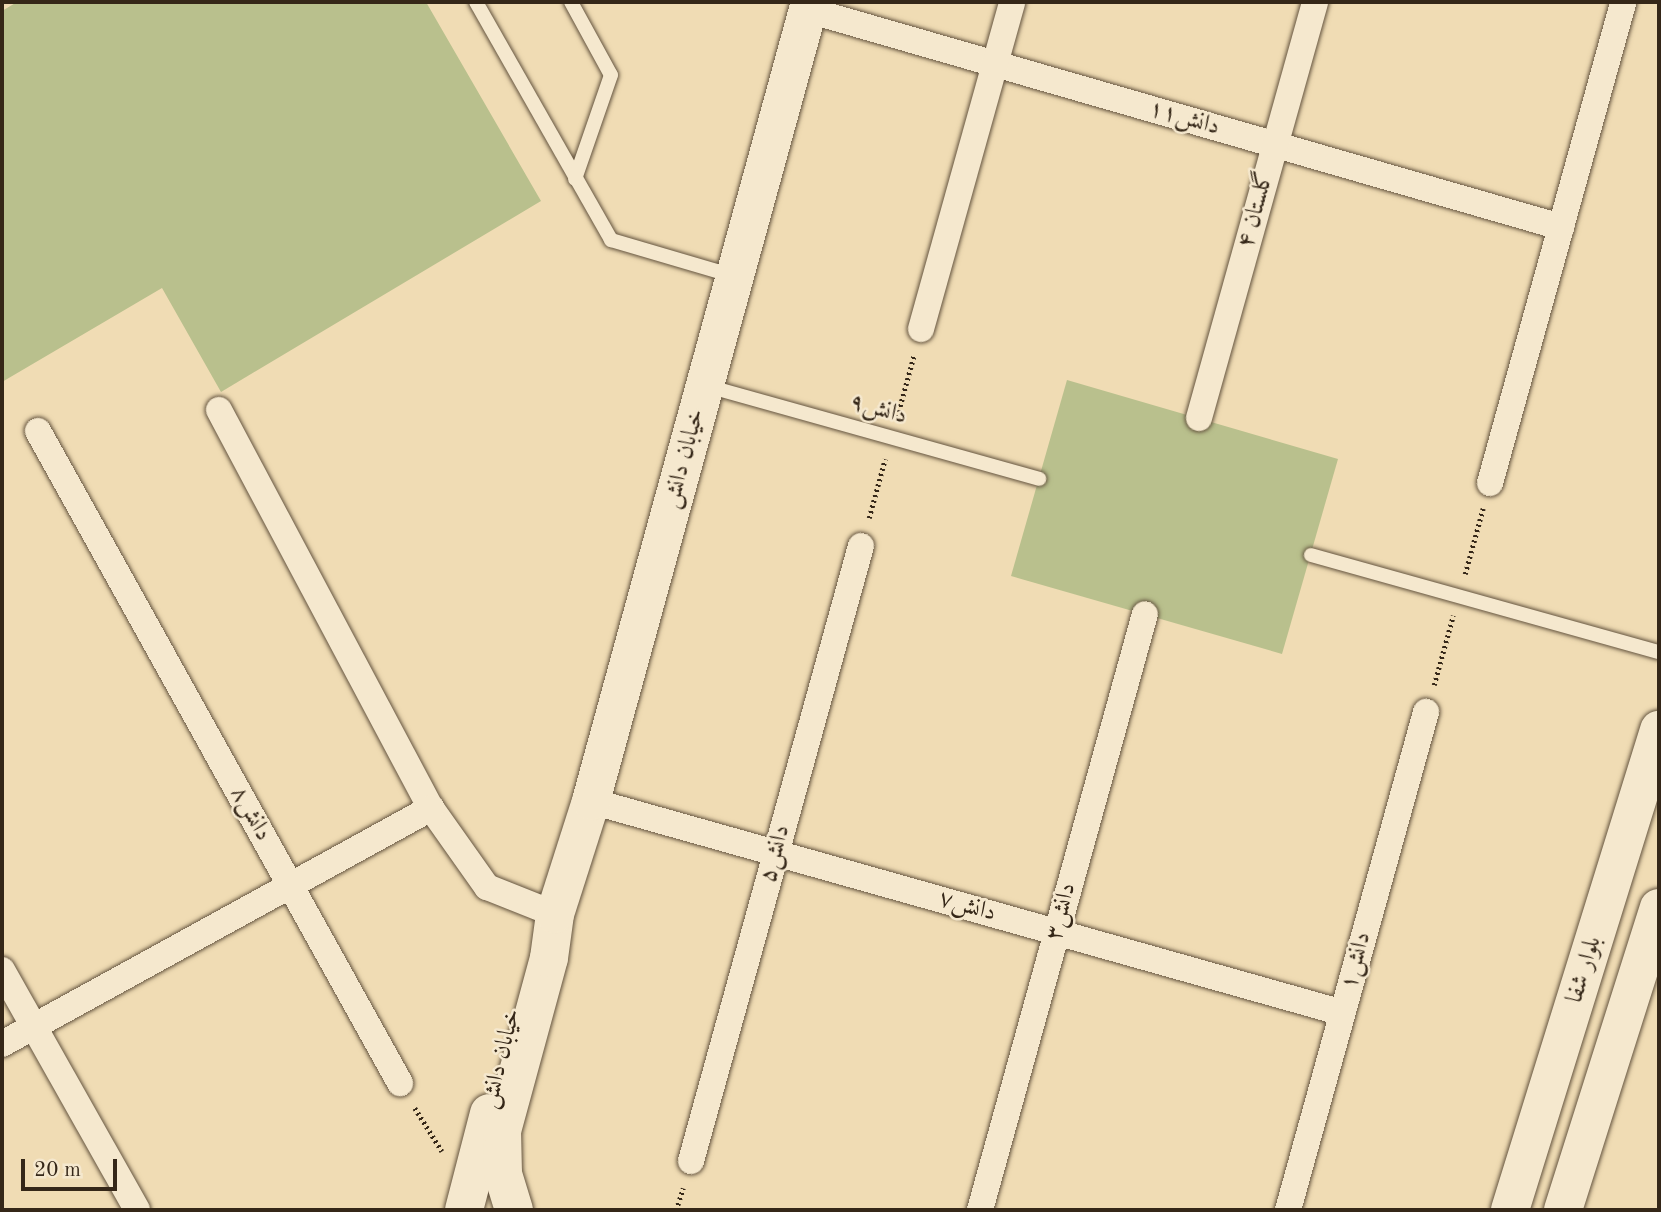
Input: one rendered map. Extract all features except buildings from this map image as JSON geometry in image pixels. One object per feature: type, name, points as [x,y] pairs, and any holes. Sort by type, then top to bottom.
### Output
[{"type":"street","points":[[921,330],[1012,2]]},
{"type":"street","name":"گلستان ۴","points":[[1199,418],[1315,2]]},
{"type":"street","points":[[1490,483],[1623,2]]},
{"type":"street","name":"دانش۱۱","points":[[809,6],[995,64],[1561,227]]},
{"type":"street","name":"خیابان دانش","points":[[514,1210],[503,1174],[502,1131],[549,958],[555,914],[591,801],[809,6]]},
{"type":"street","points":[[219,410],[431,808],[487,887],[555,914]]},
{"type":"street","name":"دانش۸","points":[[38,431],[400,1083]]},
{"type":"street","name":"دانش۵","points":[[691,1161],[861,546]]},
{"type":"street","name":"دانش۳","points":[[980,1210],[1145,614]]},
{"type":"street","name":"دانش۱","points":[[1288,1210],[1426,712]]},
{"type":"street","name":"بلوار شفا","points":[[1510,1210],[1659,730]]},
{"type":"street","name":"دانش۷","points":[[591,801],[1343,1013]]},
{"type":"street","points":[[2,1044],[431,808]]},
{"type":"street","points":[[1563,1210],[1659,908]]},
{"type":"street","name":"خیابان دانش","points":[[466,1202],[531,946],[555,914]]},
{"type":"street","points":[[2,970],[136,1210]]},
{"type":"lane","points":[[475,2],[611,240],[735,276]]},
{"type":"lane","points":[[571,2],[611,75],[575,178]]},
{"type":"lane","name":"دانش۹","points":[[705,385],[1039,479]]},
{"type":"lane","points":[[1311,555],[1659,652]]},
{"type":"path","points":[[861,546],[921,330]]},
{"type":"path","points":[[1426,712],[1490,483]]},
{"type":"path","points":[[400,1083],[466,1202]]},
{"type":"green space","points":[[17,2],[426,2],[541,201],[221,392],[162,288],[2,382],[2,11]]},
{"type":"green space","points":[[1067,380],[1338,459],[1282,654],[1011,576]]}]
